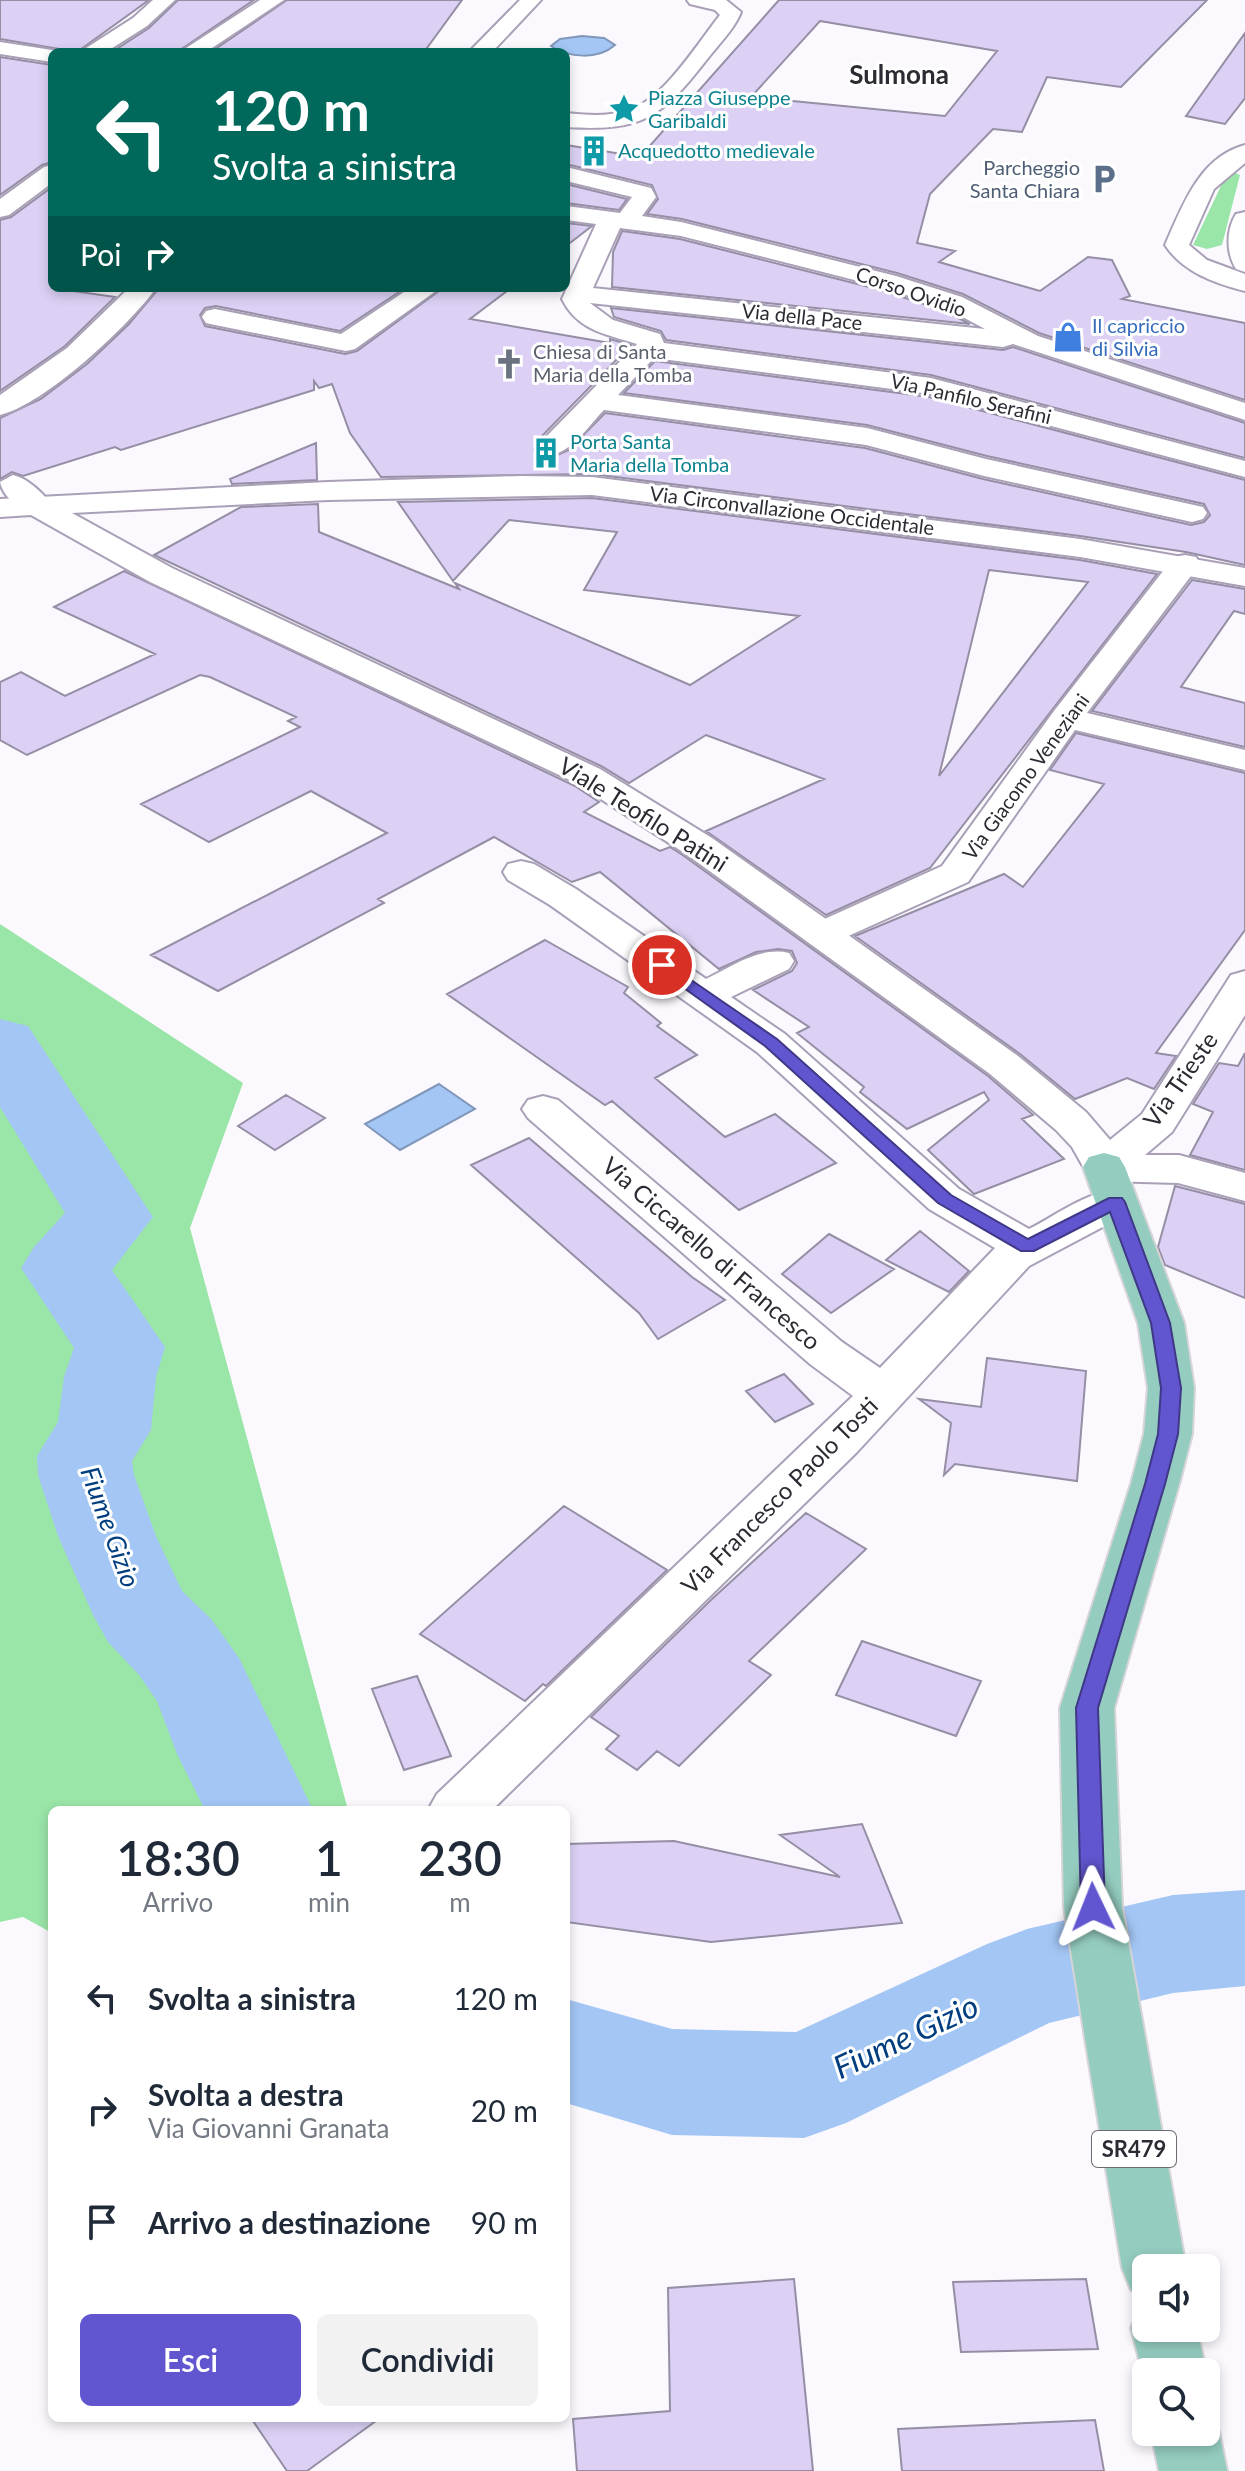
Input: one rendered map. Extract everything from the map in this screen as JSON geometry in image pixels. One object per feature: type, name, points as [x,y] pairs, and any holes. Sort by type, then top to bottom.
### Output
[{"type":"main road","name":"SR479","points":[[1110,1184],[1161,1323],[1171,1388],[1168,1434],[1155,1484],[1087,1708],[1093,1907],[1152,2254]]},
{"type":"main road","points":[[1188,2446],[1193,2471]]},
{"type":"street","points":[[98,48],[140,22],[165,0]]},
{"type":"street","points":[[484,48],[531,0]]},
{"type":"street","points":[[570,120],[595,122],[624,118],[655,106],[730,16],[731,12],[722,5],[697,0]]},
{"type":"street","points":[[227,1],[270,2]]},
{"type":"street","points":[[197,48],[270,2]]},
{"type":"street","points":[[0,48],[48,55]]},
{"type":"street","points":[[1177,245],[1203,187],[1239,162]]},
{"type":"street","points":[[1,209],[48,175]]},
{"type":"street","points":[[570,175],[636,190],[644,197],[618,221],[576,294]]},
{"type":"street","name":"Corso Ovidio","points":[[570,214],[681,229],[816,261],[953,302],[1029,342],[1245,412]]},
{"type":"street","points":[[1177,245],[1205,253],[1242,254],[1245,219]]},
{"type":"street","points":[[1177,245],[1187,259],[1197,265],[1245,283]]},
{"type":"street","points":[[758,312],[781,288],[816,261]]},
{"type":"street","points":[[1,405],[47,378],[104,331],[139,292]]},
{"type":"street","points":[[215,317],[346,343],[421,292]]},
{"type":"street","name":"Via della Pace","points":[[576,294],[1029,342]]},
{"type":"street","name":"Via Panfilo Serafini","points":[[576,294],[579,311],[651,340],[649,347],[931,386],[1244,469]]},
{"type":"street","points":[[521,485],[546,453],[649,347]]},
{"type":"street","points":[[599,401],[867,437],[984,467],[1192,513]]},
{"type":"street","points":[[1149,559],[1192,513],[1244,469]]},
{"type":"street","name":"Via Circonvallazione Occidentale","points":[[11,489],[313,491],[592,486],[1185,564],[1245,577]]},
{"type":"street","name":"Viale Teofilo Patini","points":[[11,489],[161,575],[588,776],[699,846],[1049,1101],[1090,1141],[1110,1184]]},
{"type":"street","name":"Via Giacomo Veneziani","points":[[822,934],[955,874],[1066,718],[1185,564]]},
{"type":"street","points":[[1066,718],[1245,760]]},
{"type":"street","points":[[521,872],[563,897],[771,1043],[944,1199],[1027,1247]]},
{"type":"street","points":[[704,995],[775,961]]},
{"type":"street","name":"Via Trieste","points":[[1110,1184],[1157,1123],[1245,983]]},
{"type":"street","name":"Via Ciccarello di Francesco","points":[[543,1109],[826,1353],[883,1394]]},
{"type":"street","points":[[1110,1184],[1179,1169],[1245,1187]]},
{"type":"street","name":"Via Francesco Paolo Tosti","points":[[460,1806],[840,1440],[1013,1256],[1110,1184]]},
{"type":"green space","points":[[1227,173],[1240,175],[1222,245],[1207,249],[1193,245]]},
{"type":"green space","points":[[0,924],[243,1083],[190,1228],[347,1806],[48,1806],[48,1931],[23,1917],[0,1922]]},
{"type":"water","points":[[582,36],[604,38],[615,45],[600,53],[583,56],[570,54],[570,48],[551,46],[560,39]]},
{"type":"water","points":[[439,1084],[475,1109],[400,1150],[365,1124]]},
{"type":"building","points":[[0,0],[149,0],[83,48],[53,48],[0,39]]},
{"type":"building","points":[[178,0],[254,0],[183,48],[118,48],[149,28]]},
{"type":"building","points":[[287,0],[462,0],[427,48],[217,48]]},
{"type":"building","points":[[779,0],[1207,0],[1121,87],[1047,77],[1022,132],[993,129],[930,194],[917,243],[955,251],[939,262],[1040,291],[1088,257],[1112,260],[1130,296],[1122,299],[1245,323],[1245,400],[1039,333],[963,294],[897,273],[682,219],[647,214],[658,199],[652,185],[570,165],[570,146],[640,157]],"holes":[[[820,21],[997,51],[945,116],[751,97]]]},
{"type":"building","points":[[1245,33],[1245,98],[1225,124],[1186,116]]},
{"type":"building","points":[[0,57],[48,64],[48,163],[0,195]]},
{"type":"building","points":[[570,185],[627,199],[619,210],[570,204]]},
{"type":"building","points":[[48,190],[48,292],[115,297],[65,346],[0,391],[0,220],[11,217]]},
{"type":"building","points":[[570,223],[592,226],[570,243]]},
{"type":"building","points":[[622,231],[680,239],[877,289],[943,310],[970,324],[612,287],[613,252]]},
{"type":"building","points":[[156,292],[399,292],[340,331],[216,306],[205,308],[200,315],[205,326],[345,354],[357,351],[438,292],[506,292],[470,319],[610,343],[610,339],[631,345],[538,440],[534,450],[541,457],[551,458],[569,450],[605,413],[865,448],[983,479],[1191,525],[1204,522],[1210,515],[1204,504],[987,456],[867,425],[624,393],[655,361],[929,397],[1245,480],[1245,565],[1186,552],[1080,536],[592,474],[381,477],[350,433],[332,384],[319,388],[314,381],[314,390],[121,450],[115,447],[23,476],[12,472],[0,479],[0,418],[41,399],[87,364],[129,324]]},
{"type":"building","points":[[611,308],[1003,350],[1013,347],[1245,423],[1245,458],[931,375],[666,340],[661,331],[614,317]]},
{"type":"building","points":[[316,443],[317,480],[232,484],[230,479]]},
{"type":"building","points":[[592,498],[1080,560],[1157,574],[930,868],[826,915],[706,831],[824,779],[706,735],[629,783],[601,766],[154,555],[241,507],[318,504],[319,532],[459,589],[455,583],[690,685],[799,616],[584,590],[617,532],[509,520],[453,581],[398,502]],"holes":[[[989,570],[1088,582],[939,776]]]},
{"type":"building","points":[[124,571],[575,786],[599,802],[584,812],[660,851],[670,847],[684,856],[988,1076],[1033,1115],[1022,1119],[1064,1159],[974,1194],[928,1150],[989,1100],[984,1092],[907,1129],[860,1092],[864,1087],[797,1033],[809,1027],[753,990],[792,971],[797,963],[792,951],[756,952],[719,969],[600,872],[572,882],[494,837],[378,899],[384,903],[218,991],[151,955],[387,833],[311,791],[209,842],[141,804],[300,727],[288,721],[296,717],[210,677],[200,675],[27,755],[0,740],[0,682],[21,672],[65,696],[155,654],[54,607]]},
{"type":"building","points":[[1192,580],[1245,589],[1245,614],[1234,611],[1181,687],[1245,703],[1245,747],[1092,711]]},
{"type":"building","points":[[1076,733],[1245,773],[1245,930],[1156,1053],[1176,1056],[1154,1089],[1127,1078],[1075,1099],[1020,1054],[855,936],[1004,874],[1023,887],[1104,784],[1050,770]]},
{"type":"building","points":[[545,940],[628,987],[624,993],[661,1023],[657,1026],[697,1055],[655,1078],[725,1137],[775,1114],[836,1163],[739,1210],[612,1101],[605,1105],[447,994]]},
{"type":"building","points":[[1245,1053],[1245,1170],[1190,1155],[1213,1112],[1193,1104],[1219,1063],[1238,1066]]},
{"type":"building","points":[[286,1095],[325,1118],[275,1150],[238,1126]]},
{"type":"building","points":[[529,1138],[692,1277],[725,1300],[658,1339],[639,1313],[471,1165]]},
{"type":"building","points":[[1175,1186],[1245,1204],[1245,1298],[1165,1265],[1158,1247]]},
{"type":"building","points":[[920,1231],[969,1271],[949,1292],[886,1260]]},
{"type":"building","points":[[829,1234],[894,1269],[831,1313],[782,1274]]},
{"type":"building","points":[[987,1358],[1086,1371],[1077,1481],[955,1464],[944,1475],[951,1423],[919,1399],[981,1407]]},
{"type":"building","points":[[784,1374],[813,1404],[775,1422],[746,1391]]},
{"type":"building","points":[[564,1506],[667,1570],[546,1686],[543,1684],[525,1701],[420,1634]]},
{"type":"building","points":[[806,1513],[866,1549],[749,1661],[771,1675],[679,1766],[657,1751],[637,1770],[606,1749],[619,1736],[591,1717]]},
{"type":"building","points":[[862,1641],[981,1681],[956,1736],[836,1695]]},
{"type":"building","points":[[417,1676],[451,1756],[404,1770],[372,1689]]},
{"type":"building","points":[[862,1824],[902,1923],[711,1942],[570,1923],[570,1844],[674,1841],[840,1877],[780,1835]]},
{"type":"building","points":[[794,2279],[813,2471],[577,2471],[573,2419],[670,2411],[668,2288]]},
{"type":"building","points":[[1086,2279],[1098,2349],[961,2352],[953,2282]]},
{"type":"building","points":[[1095,2420],[1104,2471],[902,2471],[898,2429]]},
{"type":"building","points":[[254,2422],[374,2422],[307,2471],[287,2471]]},
{"type":"waterway","name":"Fiume Gizio","points":[[0,1043],[110,1217],[65,1268],[120,1347],[110,1377],[104,1430],[84,1456],[86,1475],[107,1536],[143,1615],[175,1647],[203,1687],[230,1754],[257,1806]]},
{"type":"waterway","name":"Fiume Gizio","points":[[570,2052],[672,2082],[804,2085],[1027,1979],[1173,1944],[1245,1938]]},
{"type":"place","name":"Piazza Giuseppe Garibaldi","points":[[624,109]]},
{"type":"place","name":"Acquedotto medievale","points":[[594,151]]},
{"type":"place","name":"Parcheggio Santa Chiara","points":[[1104,179]]},
{"type":"place","name":"Il capriccio di Silvia","points":[[1068,337]]},
{"type":"place","name":"Chiesa di Santa Maria della Tomba","points":[[509,364]]},
{"type":"place","name":"Porta Santa Maria della Tomba","points":[[546,453]]},
{"type":"district","name":"Sulmona","points":[[899,75]]},
{"type":"route","points":[[662,965],[771,1043],[944,1199],[1027,1247],[1116,1202],[1161,1323],[1171,1388],[1168,1434],[1155,1484],[1087,1708],[1093,1907]]}]
